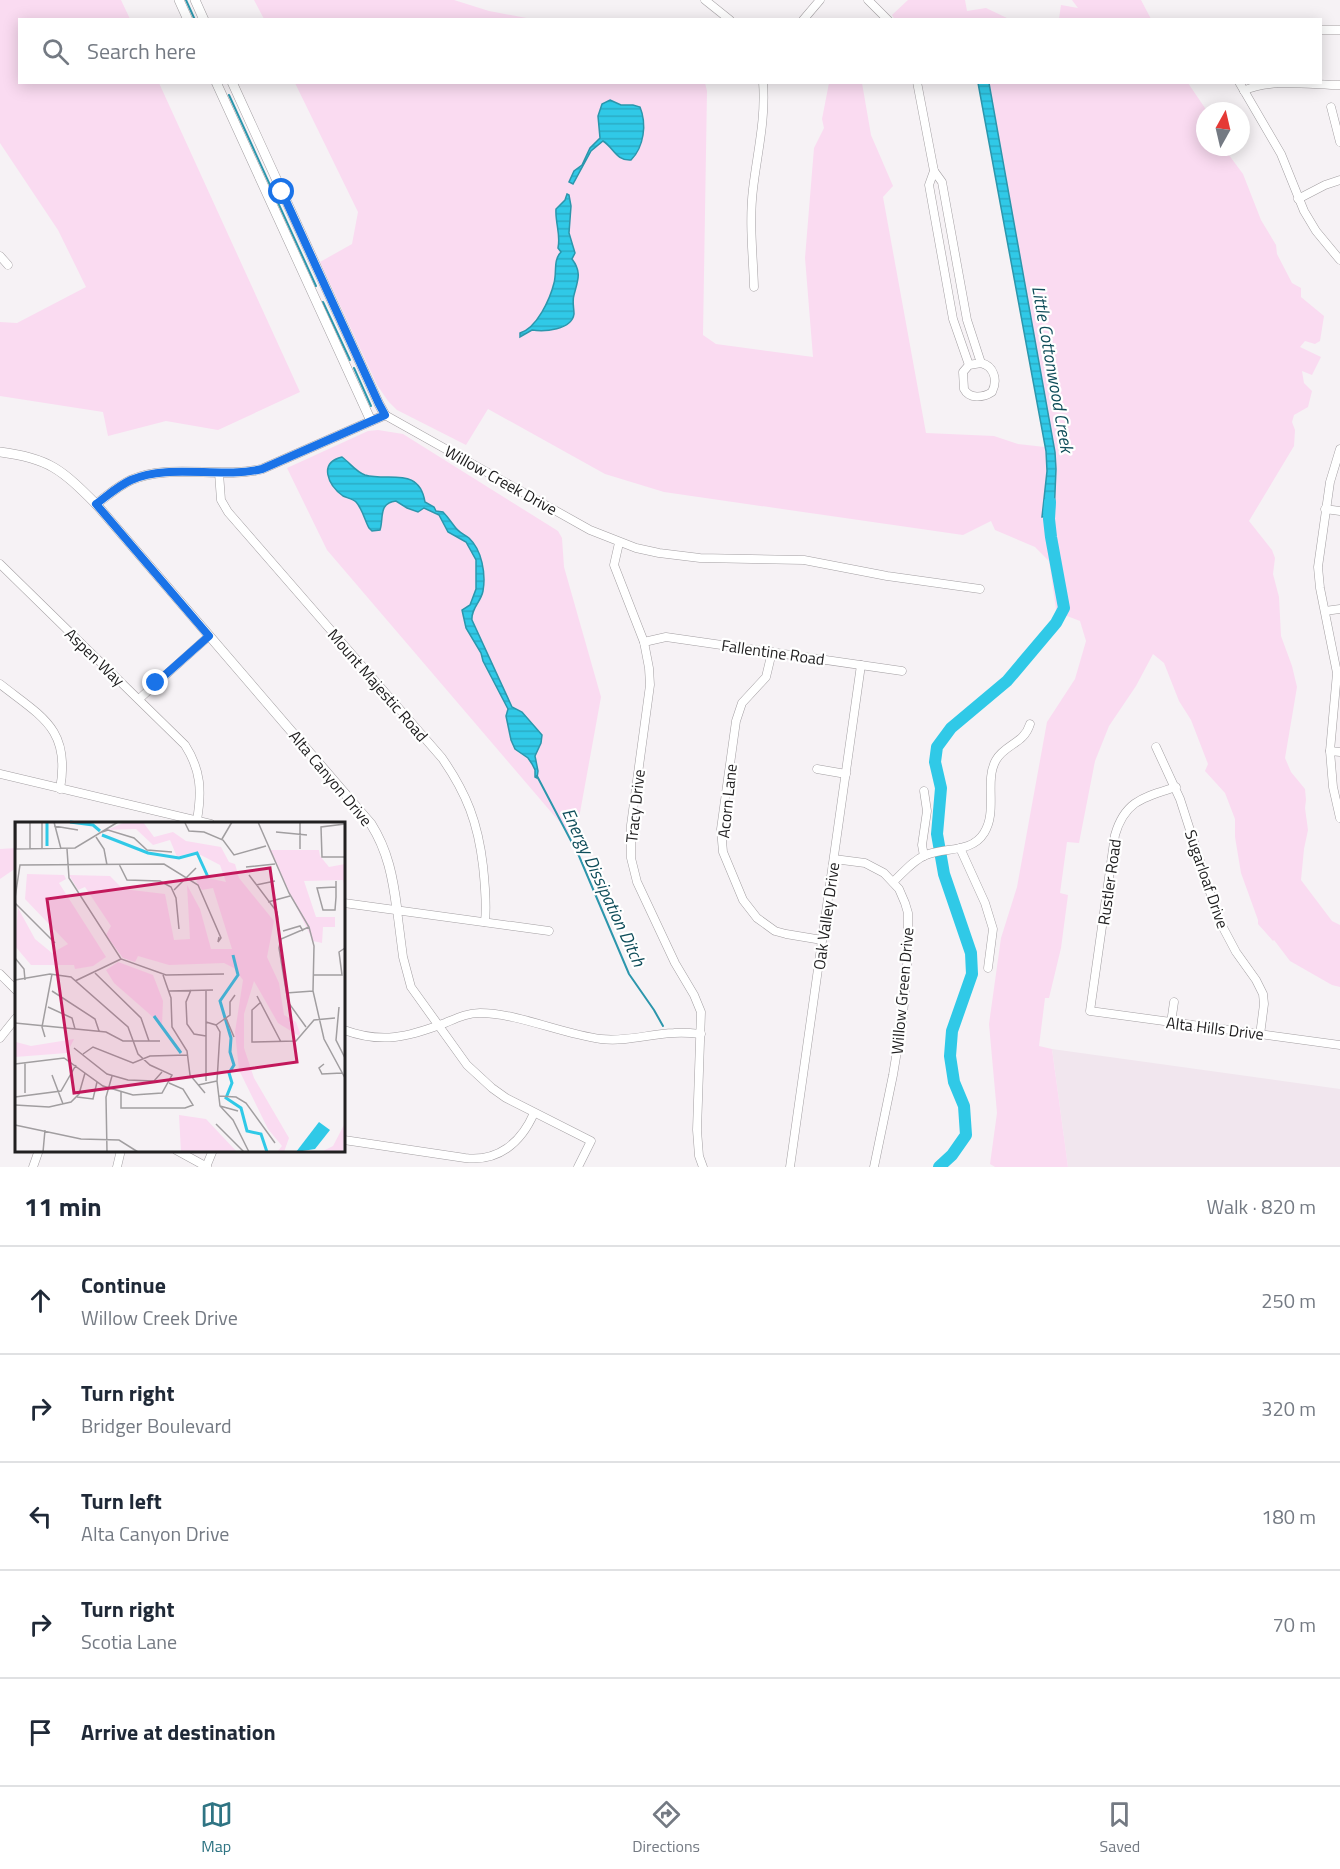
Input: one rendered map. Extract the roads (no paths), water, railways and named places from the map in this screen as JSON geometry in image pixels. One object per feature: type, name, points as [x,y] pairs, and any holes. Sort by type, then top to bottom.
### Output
[{"type":"street","points":[[179,0],[187,18]]},
{"type":"street","points":[[195,0],[203,18]]},
{"type":"street","points":[[705,0],[728,18]]},
{"type":"street","points":[[805,18],[820,0]]},
{"type":"street","points":[[868,0],[886,18]]},
{"type":"street","points":[[1322,30],[1340,30]]},
{"type":"street","points":[[217,84],[371,420]]},
{"type":"street","points":[[96,504],[120,486],[142,476],[262,469],[385,415],[233,84]]},
{"type":"street","points":[[754,287],[752,209],[763,119],[763,84]]},
{"type":"street","points":[[917,84],[934,171],[942,182],[967,320],[981,363]]},
{"type":"street","points":[[1240,84],[1281,154],[1298,199],[1316,231],[1340,260]]},
{"type":"street","points":[[1244,91],[1250,87],[1269,84],[1340,85]]},
{"type":"street","points":[[1331,107],[1340,142]]},
{"type":"street","points":[[934,171],[929,185],[956,328],[969,365]]},
{"type":"street","points":[[1298,199],[1340,180]]},
{"type":"street","points":[[0,256],[8,265]]},
{"type":"street","points":[[981,363],[991,368],[995,383],[994,388],[988,394],[975,397],[966,393],[964,389],[963,372],[969,365],[981,363]]},
{"type":"street","name":"Willow Creek Drive","points":[[385,415],[590,530],[619,543],[680,556],[813,561],[886,576],[980,589]]},
{"type":"street","points":[[1340,449],[1332,472],[1325,509],[1318,567],[1336,673],[1330,752],[1333,787],[1340,818]]},
{"type":"street","name":"Alta Canyon Drive","points":[[0,452],[27,456],[53,465],[74,481],[371,824],[387,855],[392,871],[403,957],[411,987],[437,1025],[479,1077],[506,1098],[591,1141],[578,1167]]},
{"type":"street","name":"Mount Majestic Road","points":[[219,473],[221,500],[228,512],[455,777],[475,820],[480,842],[486,890],[485,922]]},
{"type":"street","points":[[1325,509],[1340,511]]},
{"type":"street","name":"Tracy Drive","points":[[619,543],[614,565],[644,642],[650,685],[631,825],[631,858],[637,882],[670,952],[680,973],[699,1002],[701,1034],[697,1130],[699,1156],[703,1167]]},
{"type":"street","name":"Aspen Way","points":[[0,564],[175,734],[193,758],[201,785],[197,820]]},
{"type":"street","points":[[1325,611],[1340,609]]},
{"type":"street","points":[[139,699],[209,636]]},
{"type":"street","name":"Fallentine Road","points":[[644,642],[666,637],[902,670]]},
{"type":"street","name":"Acorn Lane","points":[[772,652],[766,677],[742,703],[736,721],[721,829],[723,852],[743,900],[757,918],[775,931],[822,940]]},
{"type":"street","name":"Oak Valley Drive","points":[[790,1167],[861,665]]},
{"type":"street","points":[[0,684],[39,714],[55,733],[64,761],[60,789]]},
{"type":"street","points":[[893,882],[927,855],[973,844],[984,833],[990,817],[992,772],[995,761],[1023,738],[1030,724]]},
{"type":"street","name":"Sugarloaf Drive","points":[[1156,747],[1176,787],[1219,920],[1263,994],[1260,1035]]},
{"type":"street","points":[[1330,752],[1340,752]]},
{"type":"street","points":[[817,770],[846,774]]},
{"type":"street","points":[[0,774],[204,822]]},
{"type":"street","name":"Rustler Road","points":[[1090,1011],[1115,835],[1119,822],[1134,803],[1176,787]]},
{"type":"street","points":[[924,791],[927,811],[922,845],[927,855]]},
{"type":"street","points":[[960,848],[985,903],[993,928],[988,968]]},
{"type":"street","name":"Willow Green Drive","points":[[834,859],[865,863],[884,873],[902,896],[908,913],[907,962],[898,1049],[874,1167]]},
{"type":"street","points":[[345,903],[549,931]]},
{"type":"street","points":[[0,974],[15,989]]},
{"type":"street","points":[[1171,1023],[1174,1002]]},
{"type":"street","name":"Alta Hills Drive","points":[[1090,1011],[1340,1045]]},
{"type":"street","points":[[345,1030],[358,1035],[388,1039],[414,1034],[466,1014],[490,1013],[581,1036],[604,1039],[632,1039],[676,1033],[701,1034]]},
{"type":"street","points":[[0,1038],[15,1019]]},
{"type":"street","points":[[345,1140],[465,1158],[484,1158],[498,1154],[511,1146],[522,1135],[534,1113]]},
{"type":"street","points":[[33,1167],[38,1152]]},
{"type":"street","points":[[117,1167],[121,1152]]},
{"type":"street","points":[[180,1152],[206,1167],[212,1152]]},
{"type":"water","points":[[978,84],[989,84],[1055,452],[1054,516],[1042,517],[1047,471],[1046,451]]},
{"type":"water","points":[[610,100],[621,105],[640,107],[644,128],[639,149],[631,160],[626,160],[618,156],[603,141],[591,151],[573,184],[569,182],[574,171],[582,165],[590,148],[600,138],[598,116],[602,104]]},
{"type":"water","points":[[567,194],[571,206],[569,233],[575,253],[572,259],[578,272],[573,300],[574,314],[568,324],[563,327],[543,331],[532,330],[520,337],[520,333],[537,319],[552,290],[556,262],[561,252],[558,248],[556,209],[565,200]]},
{"type":"water","points":[[342,457],[365,475],[410,479],[422,491],[425,502],[434,507],[436,511],[443,512],[456,529],[469,538],[477,549],[482,563],[484,584],[472,620],[512,707],[522,712],[542,735],[535,756],[537,778],[528,758],[515,749],[506,716],[508,709],[481,653],[466,628],[462,610],[470,605],[476,589],[476,560],[466,542],[448,532],[439,515],[424,508],[418,512],[396,501],[390,502],[384,508],[380,530],[372,531],[356,502],[343,496],[330,480],[328,469],[330,464]]},
{"type":"waterway","name":"Energy Dissipation Ditch","points":[[186,0],[194,18]]},
{"type":"waterway","name":"Energy Dissipation Ditch","points":[[229,95],[316,286]]},
{"type":"waterway","name":"Energy Dissipation Ditch","points":[[323,302],[350,360]]},
{"type":"waterway","name":"Energy Dissipation Ditch","points":[[354,368],[371,406]]},
{"type":"waterway","name":"Little Cottonwood Creek","points":[[939,1167],[952,1155],[966,1135],[964,1106],[954,1082],[950,1056],[952,1031],[972,974],[971,953],[944,874],[937,834],[941,788],[935,762],[937,747],[951,728],[1007,681],[1056,623],[1064,608],[1051,537],[1050,502]]},
{"type":"waterway","name":"Energy Dissipation Ditch","points":[[537,776],[579,856],[629,974],[663,1026]]}]
